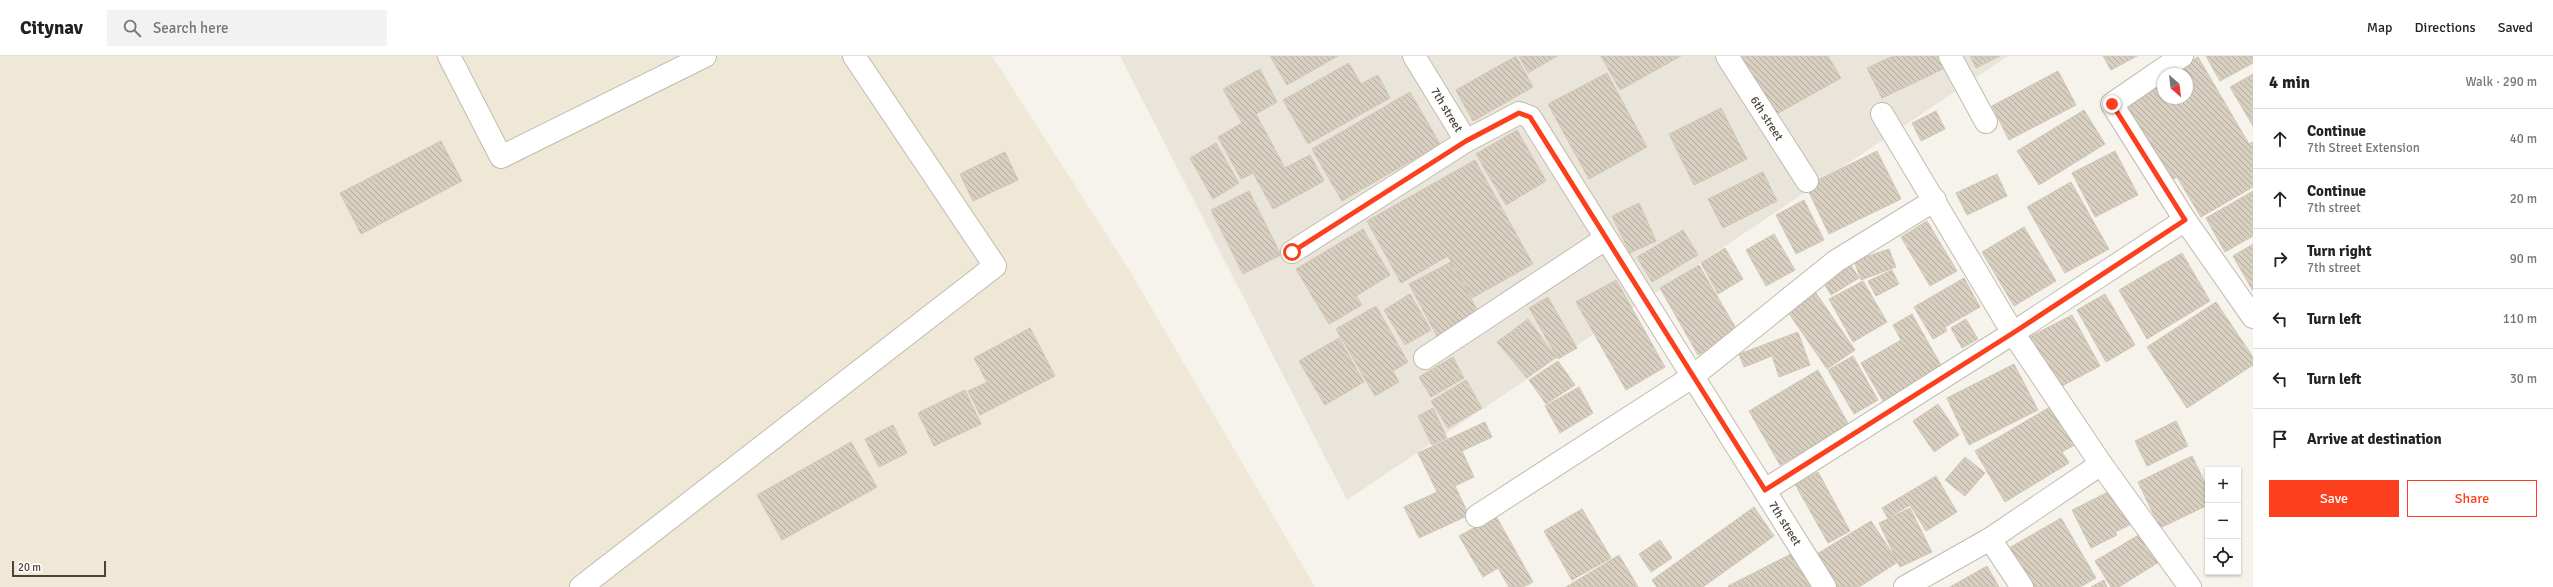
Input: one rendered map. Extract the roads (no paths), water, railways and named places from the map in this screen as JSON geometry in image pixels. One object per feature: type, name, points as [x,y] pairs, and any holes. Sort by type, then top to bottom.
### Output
[{"type":"street","points":[[449,56],[501,157],[704,56]]},
{"type":"street","points":[[581,587],[995,266],[854,56]]},
{"type":"street","name":"7th street","points":[[1414,56],[1466,141],[1519,113],[1530,117],[1692,377],[1765,490],[1824,587]]},
{"type":"street","name":"6th street","points":[[1727,56],[1807,181]]},
{"type":"street","points":[[1950,56],[1986,122]]},
{"type":"street","points":[[2182,56],[2112,104],[2185,220],[2253,317]]},
{"type":"street","points":[[1882,114],[1935,200],[2013,333],[2101,464],[2190,587]]},
{"type":"street","points":[[1292,252],[1466,141]]},
{"type":"street","points":[[1477,516],[1692,377],[1836,261],[1935,200]]},
{"type":"street","points":[[1765,490],[2013,333],[2185,220]]},
{"type":"street","points":[[1425,358],[1605,238]]},
{"type":"street","points":[[1905,587],[1990,538],[2101,464]]},
{"type":"street","points":[[1990,538],[2022,587]]}]
